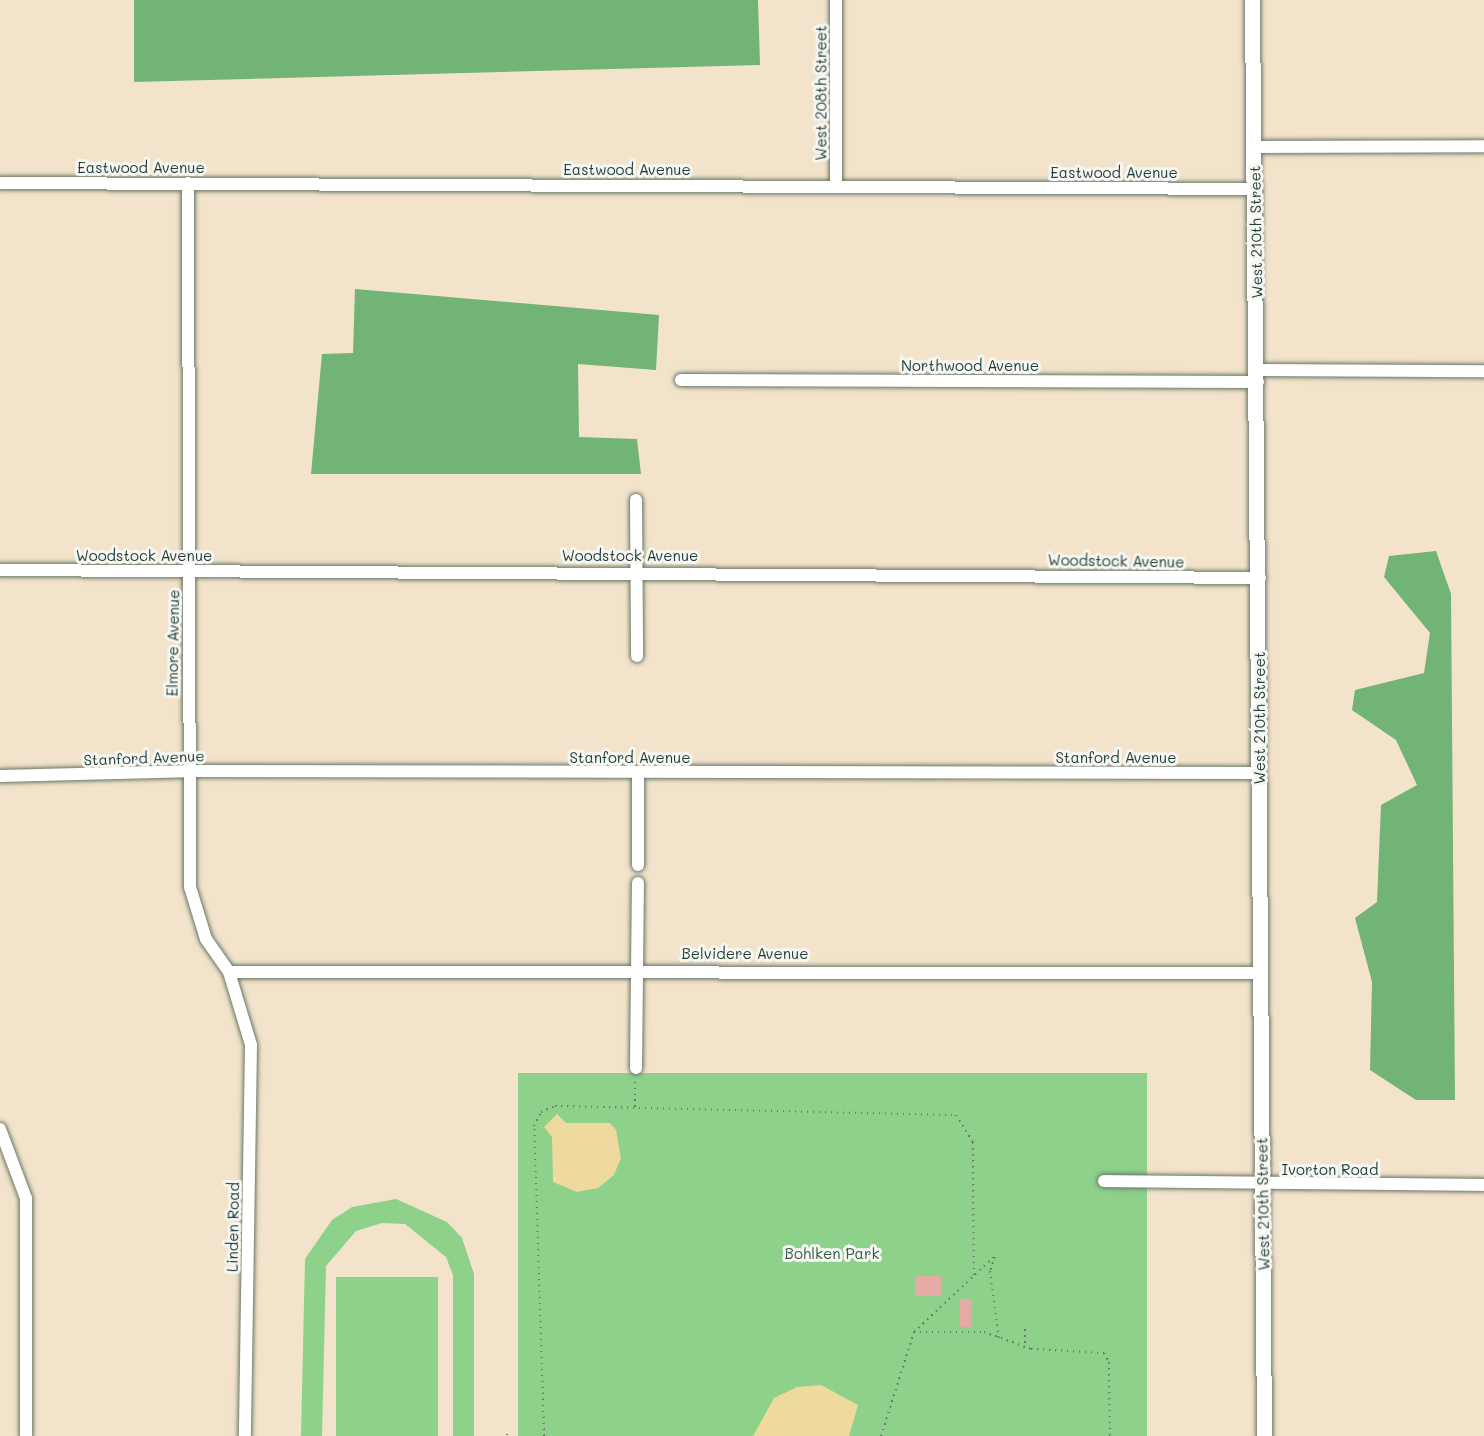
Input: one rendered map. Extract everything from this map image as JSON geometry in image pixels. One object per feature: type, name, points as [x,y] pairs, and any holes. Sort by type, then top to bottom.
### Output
[{"type":"street","name":"West 208th Street","points":[[836,0],[836,186]]},
{"type":"street","name":"West 210th Street","points":[[1252,0],[1260,578],[1264,1436]]},
{"type":"street","points":[[1254,147],[1484,146]]},
{"type":"street","name":"Eastwood Avenue","points":[[0,183],[1255,189]]},
{"type":"street","name":"Elmore Avenue","points":[[188,183],[189,571],[186,771],[190,887],[206,939],[229,972],[244,1020]]},
{"type":"street","name":"Northwood Avenue","points":[[681,380],[1258,376],[1484,371]]},
{"type":"street","points":[[636,500],[637,656]]},
{"type":"street","name":"Woodstock Avenue","points":[[0,570],[636,570],[1260,578]]},
{"type":"street","name":"Stanford Avenue","points":[[0,776],[186,771],[638,774],[1260,773]]},
{"type":"street","points":[[638,774],[638,865]]},
{"type":"street","points":[[636,1068],[638,883]]},
{"type":"street","name":"Belvidere Avenue","points":[[229,972],[636,969],[1261,973]]},
{"type":"street","name":"Linden Road","points":[[244,1020],[251,1045],[245,1436]]},
{"type":"street","points":[[0,1129],[26,1198],[26,1436]]},
{"type":"street","name":"Ivorton Road","points":[[1104,1181],[1484,1185]]},
{"type":"path","points":[[635,1107],[636,1068]]},
{"type":"path","points":[[544,1436],[534,1126],[541,1112],[555,1106],[956,1115],[973,1142],[974,1277]]},
{"type":"path","points":[[881,1436],[914,1332],[996,1255],[990,1271],[999,1340]]},
{"type":"path","points":[[1025,1329],[1026,1348]]},
{"type":"path","points":[[914,1332],[984,1332],[999,1340],[1026,1348],[1104,1353],[1109,1362],[1110,1436]]},
{"type":"green space","points":[[134,0],[758,0],[760,65],[134,82]]},
{"type":"green space","points":[[355,289],[659,315],[656,370],[578,364],[579,437],[637,439],[641,474],[311,474],[322,354],[353,353]]},
{"type":"green space","points":[[1436,551],[1451,594],[1455,1100],[1416,1100],[1370,1070],[1372,982],[1355,918],[1377,902],[1381,805],[1417,785],[1396,740],[1352,710],[1355,690],[1424,673],[1430,633],[1384,577],[1389,556]]},
{"type":"green space","name":"Bohlken Park","points":[[518,1073],[1147,1073],[1147,1436],[518,1436]]},
{"type":"green space","points":[[396,1199],[447,1222],[462,1238],[474,1274],[474,1436],[453,1436],[453,1275],[446,1257],[405,1224],[382,1223],[356,1231],[326,1266],[322,1436],[301,1436],[305,1259],[332,1220],[352,1207]]},
{"type":"green space","points":[[336,1277],[438,1277],[438,1436],[336,1436]]},
{"type":"sand","points":[[557,1114],[566,1123],[610,1123],[616,1130],[621,1158],[614,1175],[598,1188],[577,1192],[553,1182],[552,1137],[544,1127]]},
{"type":"sand","points":[[821,1385],[858,1405],[849,1436],[753,1436],[774,1398],[797,1387]]},
{"type":"building","points":[[915,1276],[941,1276],[941,1296],[915,1296]]},
{"type":"building","points":[[960,1299],[972,1299],[972,1327],[960,1327]]}]
